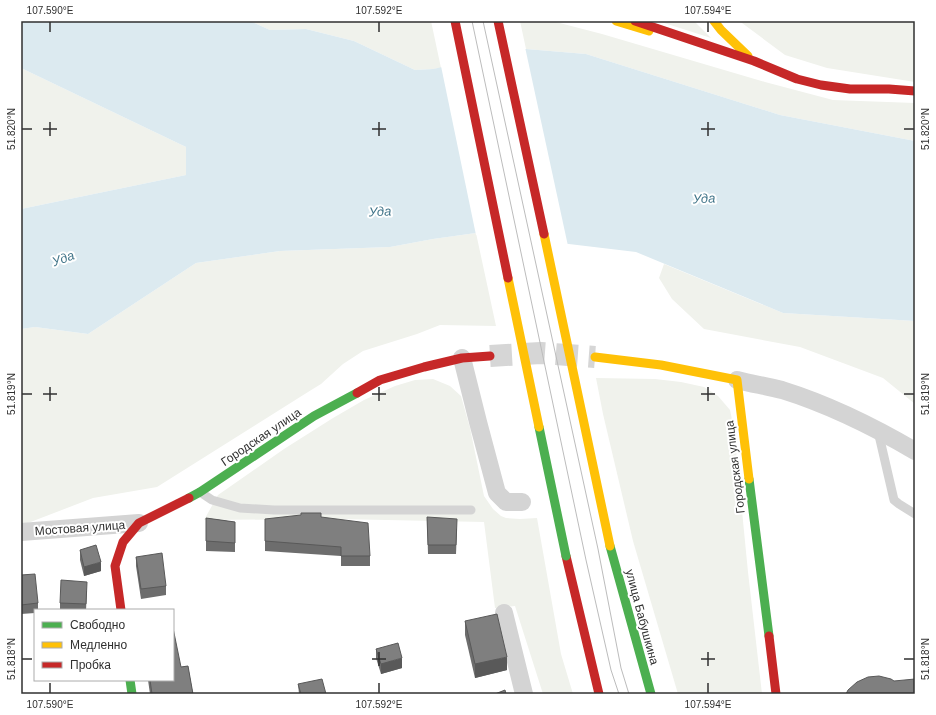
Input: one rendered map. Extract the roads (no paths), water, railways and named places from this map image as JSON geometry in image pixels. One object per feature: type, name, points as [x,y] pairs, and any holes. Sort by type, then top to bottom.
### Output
[{"type":"street","points":[[455,21],[566,556],[599,694]]},
{"type":"street","name":"улица Бабушкина","points":[[498,21],[610,546],[650,694]]},
{"type":"street","points":[[616,21],[754,61]]},
{"type":"street","points":[[635,21],[754,61],[797,79],[821,85],[850,89],[915,91]]},
{"type":"street","points":[[714,21],[721,30],[754,61]]},
{"type":"street","name":"Городская улица","points":[[121,609],[115,566],[123,542],[139,523],[200,492],[314,416],[380,380],[462,358],[490,356]]},
{"type":"street","points":[[595,357],[661,365],[781,390],[824,405],[895,439],[915,451]]},
{"type":"street","points":[[462,358],[497,494],[506,502],[522,502]]},
{"type":"street","name":"Городская улица","points":[[737,380],[776,694]]},
{"type":"street","name":"Мостовая улица","points":[[21,532],[139,523]]},
{"type":"street","points":[[504,613],[524,694]]},
{"type":"street","points":[[130,681],[132,694]]},
{"type":"lane","points":[[878,431],[894,500],[915,514]]},
{"type":"lane","points":[[200,492],[212,500],[240,508],[274,510],[471,510]]},
{"type":"water","name":"Уда","points":[[21,21],[250,21],[270,30],[306,29],[354,41],[415,70],[433,69],[526,49],[586,54],[780,115],[915,141],[915,321],[783,313],[636,252],[476,233],[390,247],[280,251],[196,263],[88,334],[35,327],[21,329],[21,209],[186,175],[186,147],[21,68]]},
{"type":"tunnel","points":[[490,356],[541,353],[595,357]]},
{"type":"tram line","points":[[472,21],[586,560],[611,670],[619,694]]},
{"type":"tram line","points":[[483,21],[598,549],[621,668],[629,694]]}]
